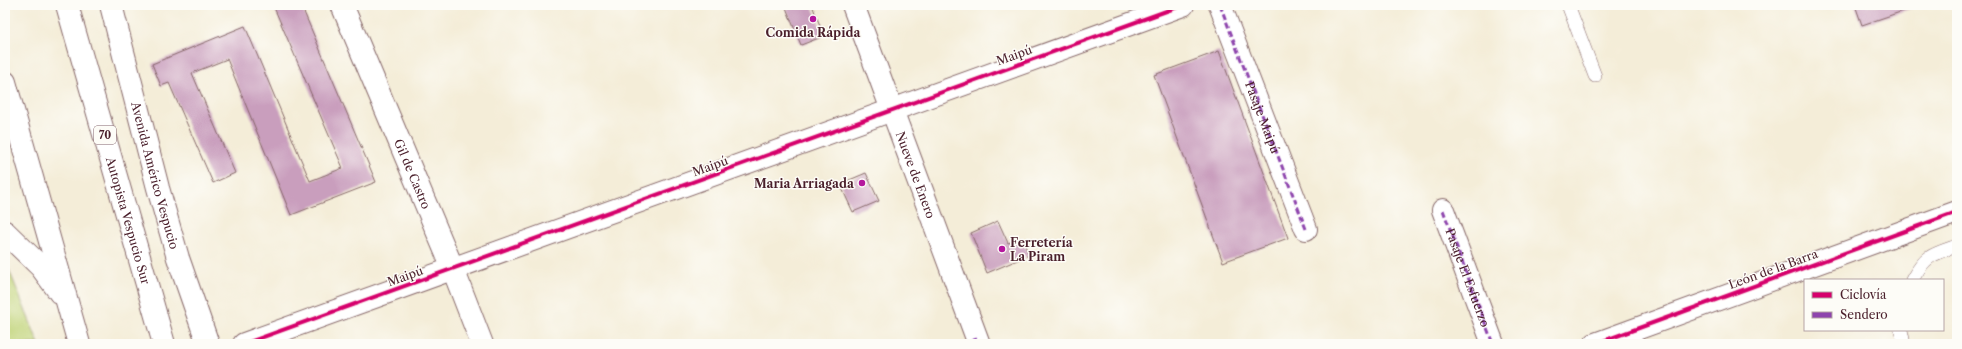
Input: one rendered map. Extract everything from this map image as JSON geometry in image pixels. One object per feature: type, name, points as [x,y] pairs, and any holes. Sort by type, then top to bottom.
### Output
[{"type":"main road","name":"Autopista Vespucio Sur","points":[[67,5],[164,344]]},
{"type":"main road","name":"Avenida Américo Vespucio","points":[[111,5],[158,188],[178,258],[208,344]]},
{"type":"main road","name":"Gil de Castro","points":[[342,5],[453,269],[482,344]]},
{"type":"main road","name":"Nueve de Enero","points":[[853,5],[892,110],[973,342]]},
{"type":"main road","name":"Maipú","points":[[244,344],[1182,5]]},
{"type":"main road","name":"Pasaje Maipú","points":[[1220,5],[1306,229]]},
{"type":"main road","points":[[5,82],[79,344]]},
{"type":"main road","name":"Pasaje El Esfuerzo","points":[[1443,210],[1493,344]]},
{"type":"main road","name":"León de la Barra","points":[[1596,344],[1957,212]]},
{"type":"main road","points":[[5,232],[26,250],[41,267],[68,305]]},
{"type":"lane","points":[[1568,5],[1595,76]]},
{"type":"lane","points":[[1913,279],[1920,266],[1930,255],[1957,246]]},
{"type":"lane","points":[[1901,331],[1904,344]]},
{"type":"green space","points":[[5,260],[39,344],[5,344]]},
{"type":"building","points":[[273,5],[301,5],[376,182],[291,215],[227,59],[192,73],[235,173],[213,183],[169,83],[161,86],[152,64],[245,26],[310,181],[343,168]]},
{"type":"building","points":[[785,5],[812,5],[824,36],[801,45]]},
{"type":"building","points":[[1855,5],[1911,5],[1912,8],[1862,25]]},
{"type":"building","points":[[1219,51],[1288,238],[1223,262],[1154,75]]},
{"type":"building","points":[[866,173],[879,201],[853,212],[840,184]]},
{"type":"building","name":"Ferretería La Piram","points":[[998,221],[1008,243],[1022,238],[1029,255],[987,273],[971,233]]},
{"type":"marked path","points":[[1220,5],[1306,229]]},
{"type":"marked path","points":[[1443,210],[1493,344]]},
{"type":"marked path","points":[[963,344],[977,339]]},
{"type":"cycle path","points":[[244,344],[1183,5]]},
{"type":"cycle path","points":[[1595,344],[1957,212]]},
{"type":"place","name":"Comida Rápida","points":[[813,19]]},
{"type":"place","name":"Maria Arriagada","points":[[862,183]]},
{"type":"place","name":"Ferretería La Piram","points":[[1002,249]]}]
